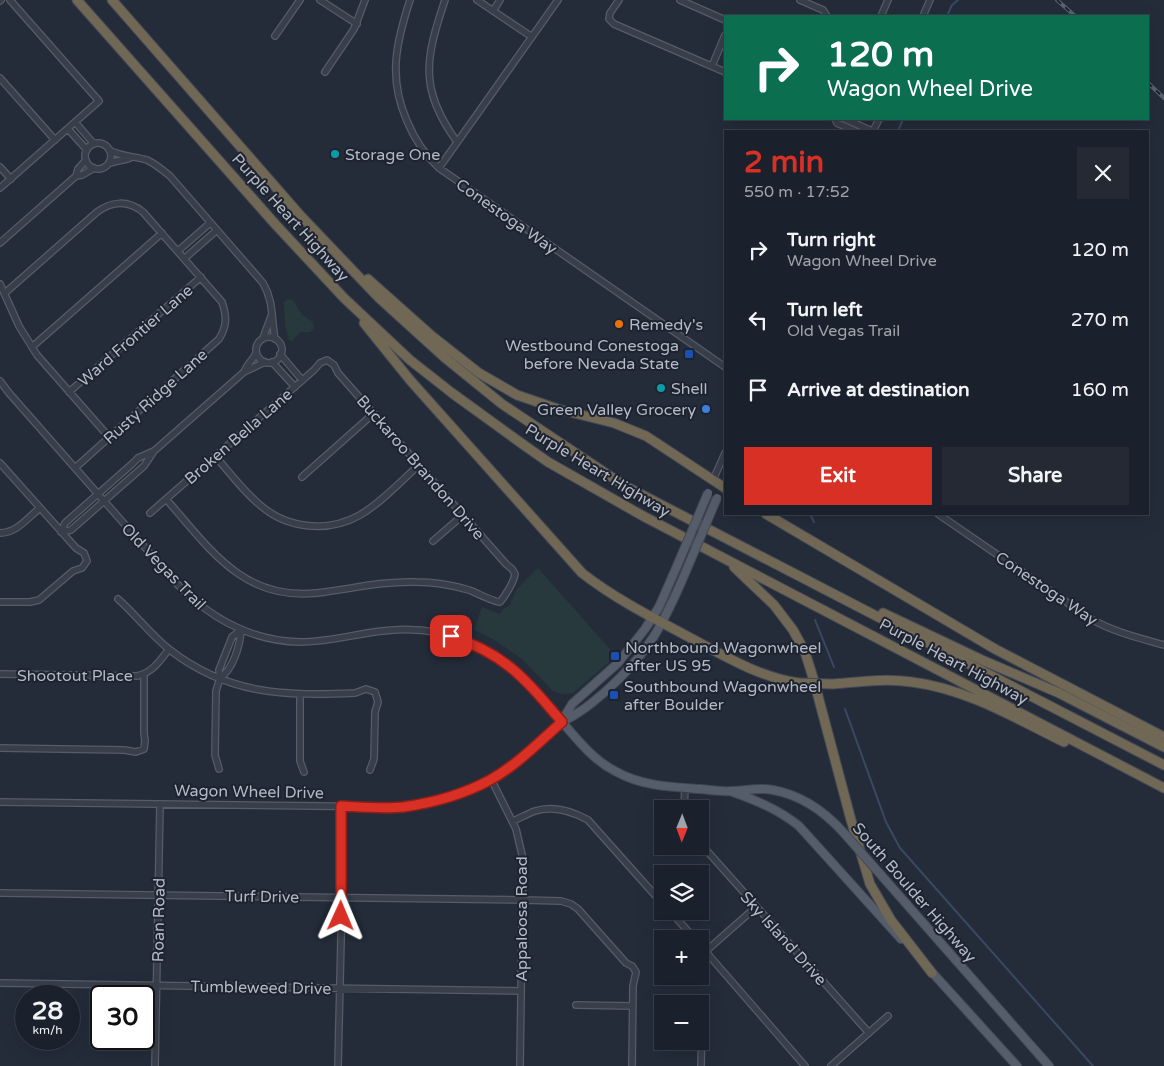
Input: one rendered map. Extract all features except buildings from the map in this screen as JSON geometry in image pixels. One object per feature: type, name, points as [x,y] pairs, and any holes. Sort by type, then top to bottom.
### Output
[{"type":"highway","name":"Purple Heart Highway","points":[[77,0],[276,225],[344,298],[410,360],[452,393],[521,443],[599,492],[1164,789]]},
{"type":"highway","name":"Purple Heart Highway","points":[[112,0],[300,215],[379,298],[444,357],[502,404],[625,486],[1164,765]]},
{"type":"highway","points":[[300,215],[432,336],[479,374],[517,395],[558,409],[614,423],[646,436],[713,480],[724,485]]},
{"type":"highway","points":[[344,298],[410,380],[570,560],[596,584],[652,619],[745,667],[775,678],[832,684],[911,682],[951,690],[982,702],[1164,789]]},
{"type":"highway","points":[[768,515],[988,644],[1164,737]]},
{"type":"highway","points":[[724,559],[774,604],[793,630],[805,652],[850,820],[870,884],[891,920],[932,972]]},
{"type":"highway","points":[[776,564],[982,660],[1059,693],[1164,747]]},
{"type":"main road","name":"Wagon Wheel Drive","points":[[562,722],[572,704],[628,652],[652,619],[677,566],[713,480]]},
{"type":"main road","name":"Wagon Wheel Drive","points":[[562,722],[581,712],[624,676],[642,655],[662,624],[724,485]]},
{"type":"main road","name":"South Boulder Highway","points":[[562,722],[590,753],[603,764],[643,783],[730,791],[770,789],[785,792],[821,811],[843,832],[1050,1066]]},
{"type":"main road","name":"South Boulder Highway","points":[[730,791],[762,803],[799,826],[1017,1066]]},
{"type":"street","points":[[0,188],[99,101],[10,0]]},
{"type":"street","points":[[275,36],[300,0]]},
{"type":"street","points":[[320,0],[356,24]]},
{"type":"street","points":[[325,72],[356,24],[365,0]]},
{"type":"street","name":"Conestoga Way","points":[[410,0],[397,47],[395,69],[397,93],[400,105],[413,134],[430,160],[724,366]]},
{"type":"street","points":[[445,0],[430,52],[429,76],[436,109],[457,142]]},
{"type":"street","points":[[477,0],[532,37]]},
{"type":"street","points":[[494,11],[500,0]]},
{"type":"street","points":[[439,168],[558,0]]},
{"type":"street","points":[[619,0],[609,16],[609,19],[614,24],[724,72]]},
{"type":"street","points":[[680,0],[724,20]]},
{"type":"street","points":[[800,0],[826,14]]},
{"type":"street","points":[[881,15],[888,0]]},
{"type":"street","points":[[923,15],[930,0]]},
{"type":"street","points":[[712,66],[724,37]]},
{"type":"street","points":[[0,78],[55,140]]},
{"type":"street","points":[[836,120],[837,123],[853,130]]},
{"type":"street","points":[[847,120],[870,130]]},
{"type":"street","points":[[75,122],[94,144],[103,145],[109,150],[130,158],[147,160],[170,176],[262,282],[270,298],[275,339]]},
{"type":"street","points":[[68,129],[87,150]]},
{"type":"street","points":[[94,144],[87,150],[86,160],[88,165],[94,168]]},
{"type":"street","points":[[108,164],[110,158],[109,150]]},
{"type":"street","points":[[2,240],[76,176],[114,161],[124,161],[130,158]]},
{"type":"street","points":[[76,176],[78,169],[86,160]]},
{"type":"street","points":[[0,167],[10,179]]},
{"type":"street","points":[[5,293],[97,212],[111,204],[124,203],[143,212],[201,277]]},
{"type":"street","points":[[178,251],[210,223]]},
{"type":"street","points":[[185,258],[217,230]]},
{"type":"street","points":[[32,347],[162,233]]},
{"type":"street","name":"Rusty Ridge Lane","points":[[75,468],[224,332],[227,318],[222,302],[201,277]]},
{"type":"street","name":"Ward Frontier Lane","points":[[69,392],[201,277]]},
{"type":"street","points":[[0,284],[32,347],[46,366],[109,437]]},
{"type":"street","points":[[244,372],[247,364],[254,358],[257,345],[263,338],[272,314]]},
{"type":"street","points":[[61,532],[71,530],[144,466],[154,452],[244,372],[264,362],[272,362],[280,354],[281,346],[275,339],[270,337],[263,338]]},
{"type":"street","points":[[256,353],[264,362]]},
{"type":"street","points":[[280,354],[302,380]]},
{"type":"street","name":"Broken Bella Lane","points":[[150,513],[320,363],[327,360]]},
{"type":"street","name":"Buckaroo Brandon Drive","points":[[166,499],[223,563],[251,582],[275,590],[304,594],[388,582],[418,582],[458,587],[500,602],[505,597],[516,574],[373,414],[338,373],[334,365],[327,360]]},
{"type":"street","points":[[272,362],[295,387]]},
{"type":"street","name":"Old Vegas Trail","points":[[0,381],[9,394],[188,595],[220,620],[241,630],[269,638],[300,642],[400,629],[436,632],[451,636],[488,651],[511,666],[562,722]]},
{"type":"street","points":[[302,476],[373,414]]},
{"type":"street","points":[[61,532],[65,523],[138,458],[154,452]]},
{"type":"street","points":[[713,480],[724,455]]},
{"type":"street","points":[[216,456],[254,500],[269,512],[293,523],[314,526],[336,524],[359,515],[374,505],[419,466]]},
{"type":"street","points":[[0,463],[61,532],[76,548],[84,553],[87,561],[82,568],[72,571],[39,600],[30,602],[0,602]]},
{"type":"street","points":[[0,533],[11,532],[16,529],[40,508]]},
{"type":"street","points":[[433,541],[463,515]]},
{"type":"street","name":"Conestoga Way","points":[[939,515],[1099,624],[1122,634],[1164,645]]},
{"type":"street","points":[[118,599],[169,649],[199,669],[220,678],[254,690],[277,693],[300,695],[355,693],[366,689],[375,692],[378,702],[375,712],[374,759],[370,770]]},
{"type":"street","points":[[219,769],[215,755],[216,691],[220,678],[219,670],[232,637],[241,630]]},
{"type":"street","name":"Shootout Place","points":[[0,674],[144,675],[156,665],[169,649]]},
{"type":"street","points":[[0,748],[124,750],[136,752],[144,749],[144,675]]},
{"type":"street","points":[[300,695],[300,762],[304,772]]},
{"type":"street","name":"Wagon Wheel Drive","points":[[0,802],[388,807],[411,805],[453,795],[491,779],[562,722]]},
{"type":"street","name":"Appaloosa Road","points":[[491,779],[513,821],[521,847],[524,900],[520,1066]]},
{"type":"street","points":[[684,800],[685,788]]},
{"type":"street","name":"Roan Road","points":[[155,1066],[160,804]]},
{"type":"street","points":[[338,1066],[342,897],[341,806]]},
{"type":"street","points":[[513,821],[535,811],[549,808],[572,812],[588,820],[654,894]]},
{"type":"street","name":"Sky Island Drive","points":[[709,853],[868,1033]]},
{"type":"street","name":"Turf Drive","points":[[0,893],[561,901],[571,904],[578,909],[636,972],[633,1006],[632,1066]]},
{"type":"street","points":[[709,948],[756,907]]},
{"type":"street","points":[[678,920],[687,930]]},
{"type":"street","points":[[709,954],[805,1066]]},
{"type":"street","name":"Tumbleweed Drive","points":[[0,983],[521,990]]},
{"type":"street","points":[[576,1005],[633,1006]]},
{"type":"street","points":[[831,1066],[888,1016]]},
{"type":"street","points":[[701,1050],[701,1066]]},
{"type":"shaded area","points":[[288,299],[293,300],[302,315],[313,322],[314,328],[310,332],[300,332],[292,341],[289,340],[285,325],[284,303]]},
{"type":"shaded area","points":[[538,568],[616,656],[573,693],[562,694],[552,690],[522,659],[493,639],[474,630],[482,607],[500,614],[503,609],[510,605],[516,590]]},
{"type":"waterway","points":[[947,15],[952,5],[958,0]]},
{"type":"waterway","points":[[898,130],[903,120]]},
{"type":"waterway","points":[[810,515],[814,522]]},
{"type":"waterway","points":[[815,620],[834,667]]},
{"type":"waterway","points":[[845,709],[886,822],[900,848],[1093,1066]]},
{"type":"railway","points":[[1057,0],[1074,15]]},
{"type":"railway","points":[[1149,84],[1164,98]]},
{"type":"place","name":"Storage One","points":[[335,154]]},
{"type":"place","name":"Remedy's","points":[[619,324]]},
{"type":"place","name":"Westbound Conestoga before Nevada State","points":[[689,354]]},
{"type":"place","name":"Shell","points":[[661,388]]},
{"type":"place","name":"Green Valley Grocery","points":[[706,409]]},
{"type":"place","name":"Northbound Wagonwheel after US 95","points":[[615,656]]},
{"type":"place","name":"Southbound Wagonwheel after Boulder","points":[[614,695]]},
{"type":"route","points":[[341,916],[341,806],[401,807],[467,790],[491,779],[508,768],[562,722],[511,666],[488,651],[451,636]]}]
